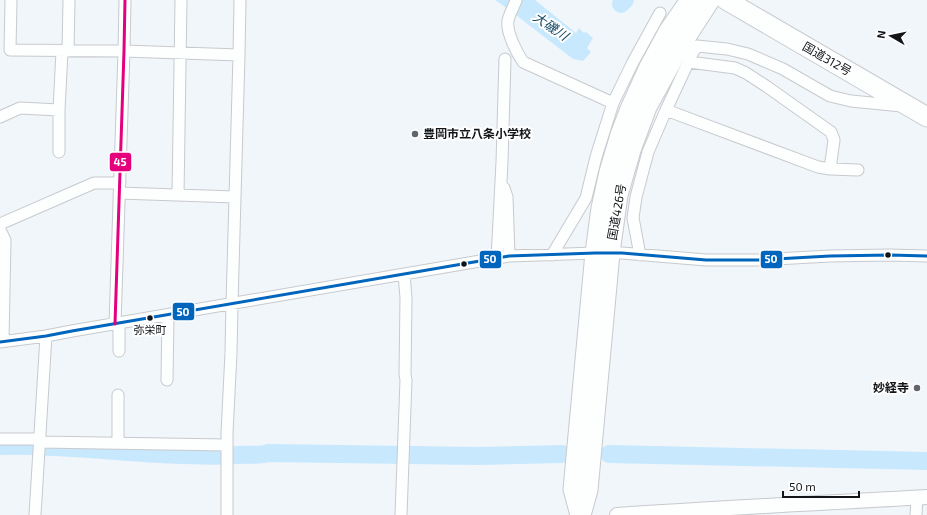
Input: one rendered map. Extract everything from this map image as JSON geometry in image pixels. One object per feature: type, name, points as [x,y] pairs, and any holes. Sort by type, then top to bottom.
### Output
[{"type":"highway","name":"国道426号","points":[[676,35],[690,0]]},
{"type":"highway","name":"国道426号","points":[[581,515],[573,489],[602,253],[601,208],[609,172],[620,135],[649,67],[676,35],[710,0]]},
{"type":"highway","name":"国道312号","points":[[726,0],[927,117]]},
{"type":"street","points":[[11,0],[5,52],[124,51],[239,55]]},
{"type":"street","points":[[59,152],[59,110],[69,0]]},
{"type":"street","points":[[119,351],[117,323],[125,0]]},
{"type":"street","points":[[178,195],[181,0]]},
{"type":"street","points":[[227,515],[227,445],[232,353],[240,0]]},
{"type":"street","points":[[516,0],[508,20],[508,27],[511,39],[519,57],[523,62],[613,103]]},
{"type":"street","points":[[640,255],[633,218],[636,197],[648,152],[693,52],[676,35],[660,13]]},
{"type":"street","points":[[552,255],[586,198],[596,156],[613,103],[633,62],[676,35],[748,54],[783,68],[830,96],[851,101],[909,107]]},
{"type":"street","points":[[497,259],[505,59]]},
{"type":"street","points":[[689,62],[735,68],[746,73],[831,132],[834,140],[830,169]]},
{"type":"street","points":[[0,117],[20,108],[59,110]]},
{"type":"street","points":[[666,110],[818,167],[858,170]]},
{"type":"street","points":[[0,224],[94,183],[120,188],[178,195],[235,197]]},
{"type":"street","points":[[500,185],[504,188],[507,197],[509,256]]},
{"type":"street","points":[[0,230],[4,240],[2,341],[46,336],[509,256],[602,253],[706,260],[759,260],[830,256],[927,256]]},
{"type":"street","points":[[401,515],[406,380],[406,298],[404,274]]},
{"type":"street","points":[[167,380],[168,315]]},
{"type":"street","points":[[35,515],[46,336]]},
{"type":"street","points":[[118,395],[118,443]]},
{"type":"street","points":[[0,439],[227,445]]},
{"type":"street","points":[[617,515],[752,511],[786,505],[922,498],[916,515]]},
{"type":"water","points":[[495,0],[535,0],[576,33],[579,28],[593,38],[587,48],[591,52],[583,61],[573,59]]},
{"type":"waterway","name":"大磯川","points":[[621,4],[625,0]]},
{"type":"waterway","points":[[0,446],[59,447],[208,456],[258,455],[268,453],[479,456],[562,454]]},
{"type":"waterway","points":[[609,454],[927,461]]},
{"type":"transit line","name":"45","points":[[115,324],[125,0]]},
{"type":"transit line","name":"50","points":[[0,342],[46,336],[509,256],[622,253],[706,260],[759,260],[830,256],[927,256]]},
{"type":"place","name":"豊岡市立八条小学校","points":[[415,134]]},
{"type":"place","name":"弥栄町","points":[[150,318]]},
{"type":"place","name":"妙経寺","points":[[917,388]]}]
